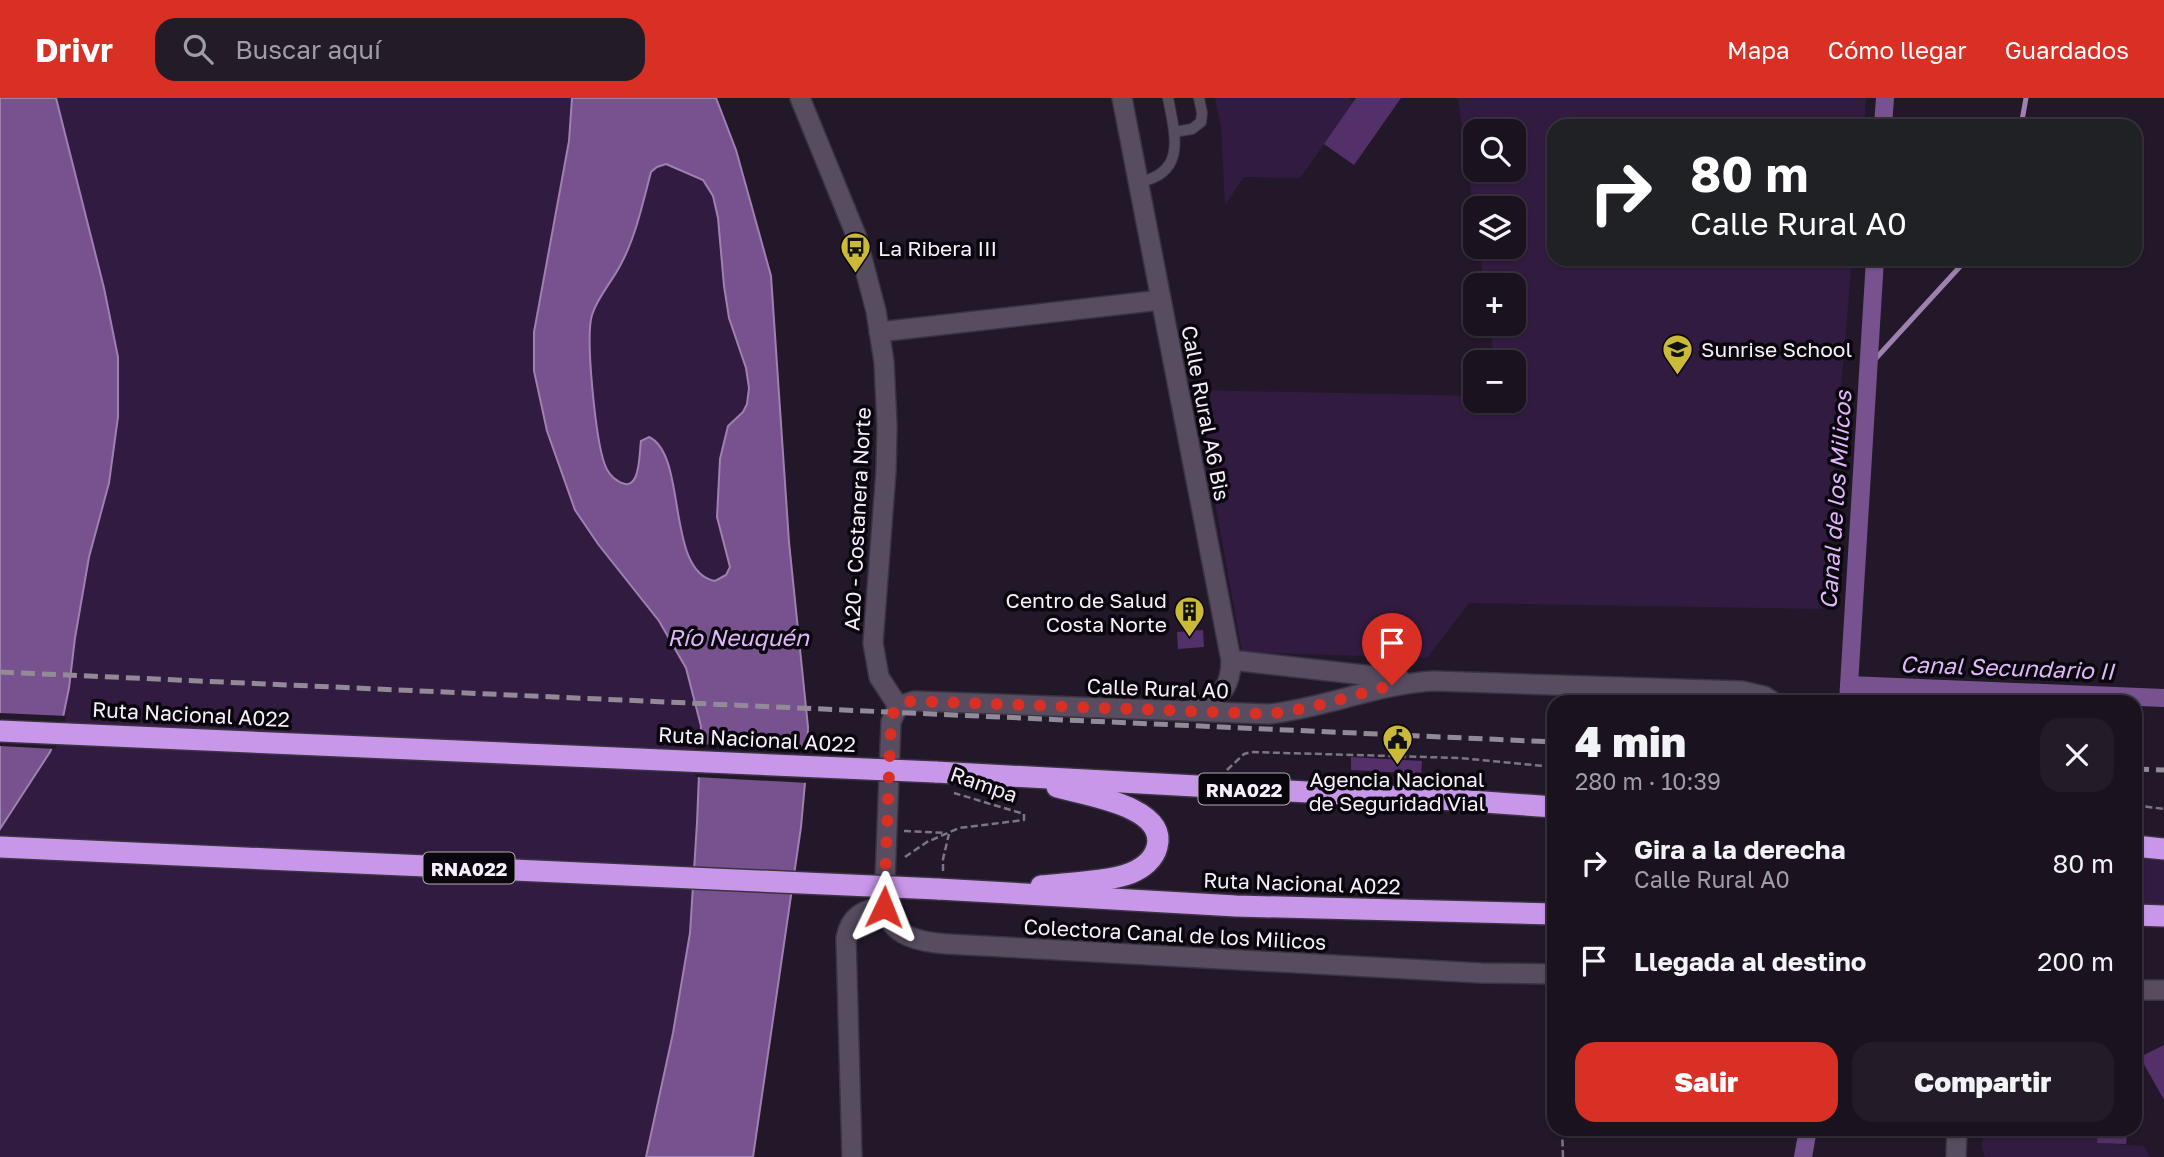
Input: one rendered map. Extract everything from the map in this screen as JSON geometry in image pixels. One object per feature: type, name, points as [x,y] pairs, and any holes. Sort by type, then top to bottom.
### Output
[{"type":"highway","name":"Ruta Nacional A022","points":[[0,731],[935,772],[1547,806]]},
{"type":"highway","points":[[990,893],[1124,875],[1142,867],[1158,845],[1156,828],[1143,814],[1020,777]]},
{"type":"highway","points":[[2142,847],[2164,849]]},
{"type":"highway","name":"Ruta Nacional A022","points":[[0,848],[938,890],[1247,907],[1547,914]]},
{"type":"highway","points":[[2142,915],[2164,916]]},
{"type":"street","name":"A20 - Costanera Norte","points":[[800,98],[856,235],[867,271],[884,362],[887,426],[873,643],[879,677],[898,706]]},
{"type":"street","name":"Calle Rural A6 Bis","points":[[1122,98],[1231,660],[1231,676],[1227,687],[1211,700],[1184,712]]},
{"type":"street","points":[[879,332],[1161,300]]},
{"type":"street","name":"Calle Rural A0","points":[[1231,660],[1413,682]]},
{"type":"street","name":"Calle Rural A0","points":[[898,706],[914,701],[1250,715],[1290,712],[1392,685],[1458,681],[1742,691],[1760,695]]},
{"type":"street","points":[[852,1157],[846,938],[850,923],[860,912],[884,907],[891,722],[898,706]]},
{"type":"street","name":"Colectora Canal de los Milicos","points":[[884,907],[892,926],[902,933],[930,943],[1481,973],[1547,974]]},
{"type":"street","points":[[1956,1157],[1957,1136]]},
{"type":"lane","points":[[1139,182],[1161,176],[1167,169],[1175,147],[1168,98]]},
{"type":"lane","points":[[1174,132],[1192,129],[1201,122],[1199,98]]},
{"type":"path","points":[[1221,774],[1249,752],[1460,758],[1547,766]]},
{"type":"path","name":"Rampa","points":[[948,792],[1024,814],[1024,820],[965,827],[949,834]]},
{"type":"path","points":[[2142,806],[2164,809]]},
{"type":"path","points":[[887,830],[949,834]]},
{"type":"path","points":[[943,859],[949,834]]},
{"type":"path","points":[[885,869],[927,842],[949,834]]},
{"type":"path","points":[[1562,1136],[1563,1157]]},
{"type":"shaded area","points":[[56,98],[572,98],[569,141],[534,331],[534,371],[547,431],[575,510],[598,544],[659,621],[686,668],[701,726],[690,933],[673,1033],[646,1157],[0,1157],[0,829],[27,787],[62,722],[89,557],[109,483],[118,417],[118,357],[104,288]]},
{"type":"shaded area","points":[[1215,98],[1349,98],[1354,102],[1300,178],[1244,177],[1225,205],[1221,126]]},
{"type":"shaded area","name":"Sunrise School","points":[[1458,98],[1866,98],[1864,119],[1547,119],[1547,266],[1851,266],[1822,609],[1469,603],[1427,658],[1242,652],[1195,390],[1463,396],[1463,413],[1526,413],[1526,350],[1493,350],[1491,336],[1526,336],[1526,273],[1482,273],[1481,259],[1526,259],[1526,196],[1471,196],[1469,182],[1526,182],[1526,119],[1463,119],[1463,135]]},
{"type":"shaded area","points":[[666,164],[703,180],[713,196],[729,318],[746,368],[749,388],[743,412],[728,426],[720,459],[717,517],[730,567],[726,575],[715,581],[702,575],[692,561],[659,446],[641,441],[636,476],[627,483],[619,483],[605,467],[595,416],[590,346],[592,316],[597,302],[621,264],[631,242],[651,172]]},
{"type":"shaded area","points":[[2142,859],[2164,861],[2164,908],[2142,908]]},
{"type":"shaded area","points":[[1983,1136],[2086,1136],[2097,1137],[2097,1143],[2144,1146],[2150,1157],[1985,1157]]},
{"type":"water","points":[[0,98],[56,98],[104,288],[118,357],[118,417],[109,483],[89,557],[62,722],[50,752],[0,829]]},
{"type":"water","name":"Río Neuquén","points":[[572,98],[716,98],[736,150],[771,276],[789,542],[808,727],[801,827],[753,1157],[646,1157],[673,1033],[690,933],[701,726],[686,668],[659,621],[598,544],[575,510],[547,431],[534,371],[534,332],[569,141]],"holes":[[[666,164],[703,180],[713,196],[718,218],[729,318],[746,368],[749,388],[743,412],[728,426],[720,459],[717,517],[730,567],[726,575],[715,581],[699,573],[689,557],[682,536],[669,466],[661,448],[649,437],[641,441],[639,463],[631,483],[618,481],[607,470],[595,413],[590,345],[592,315],[631,242],[651,172]]]},
{"type":"pier","points":[[0,713],[67,716],[55,749],[0,746]]},
{"type":"pier","points":[[696,744],[811,750],[809,783],[695,777]]},
{"type":"building","points":[[1356,98],[1401,98],[1354,165],[1324,144]]},
{"type":"building","name":"Centro de Salud Costa Norte","points":[[1203,630],[1204,647],[1178,649],[1177,632]]},
{"type":"building","name":"Agencia Nacional de Seguridad Vial","points":[[1351,757],[1422,761],[1421,777],[1406,777],[1406,773],[1351,770]]},
{"type":"building","points":[[2164,1045],[2164,1100],[2142,1061],[2142,1056]]},
{"type":"building","points":[[2098,1136],[2127,1136],[2126,1144],[2097,1143]]},
{"type":"waterway","name":"Canal de los Milicos","points":[[1884,119],[1885,98]]},
{"type":"waterway","points":[[2022,119],[2026,98]]},
{"type":"waterway","name":"Canal de los Milicos","points":[[1848,695],[1875,266]]},
{"type":"waterway","points":[[1868,367],[1961,266]]},
{"type":"waterway","name":"Canal Secundario II","points":[[1849,685],[2091,695]]},
{"type":"waterway","name":"Canal Secundario II","points":[[2142,697],[2164,698]]},
{"type":"waterway","name":"Canal de los Milicos","points":[[1803,1157],[1807,1136]]},
{"type":"railway","points":[[0,672],[1547,742]]},
{"type":"railway","points":[[2142,769],[2164,770]]},
{"type":"place","name":"La Ribera III","points":[[855,275]]},
{"type":"place","name":"Sunrise School","points":[[1678,376]]},
{"type":"place","name":"Centro de Salud Costa Norte","points":[[1190,639]]},
{"type":"place","name":"Agencia Nacional de Seguridad Vial","points":[[1397,766]]},
{"type":"route","points":[[884,907],[891,722],[898,706],[903,703],[914,701],[1250,715],[1290,712],[1392,685]]}]
